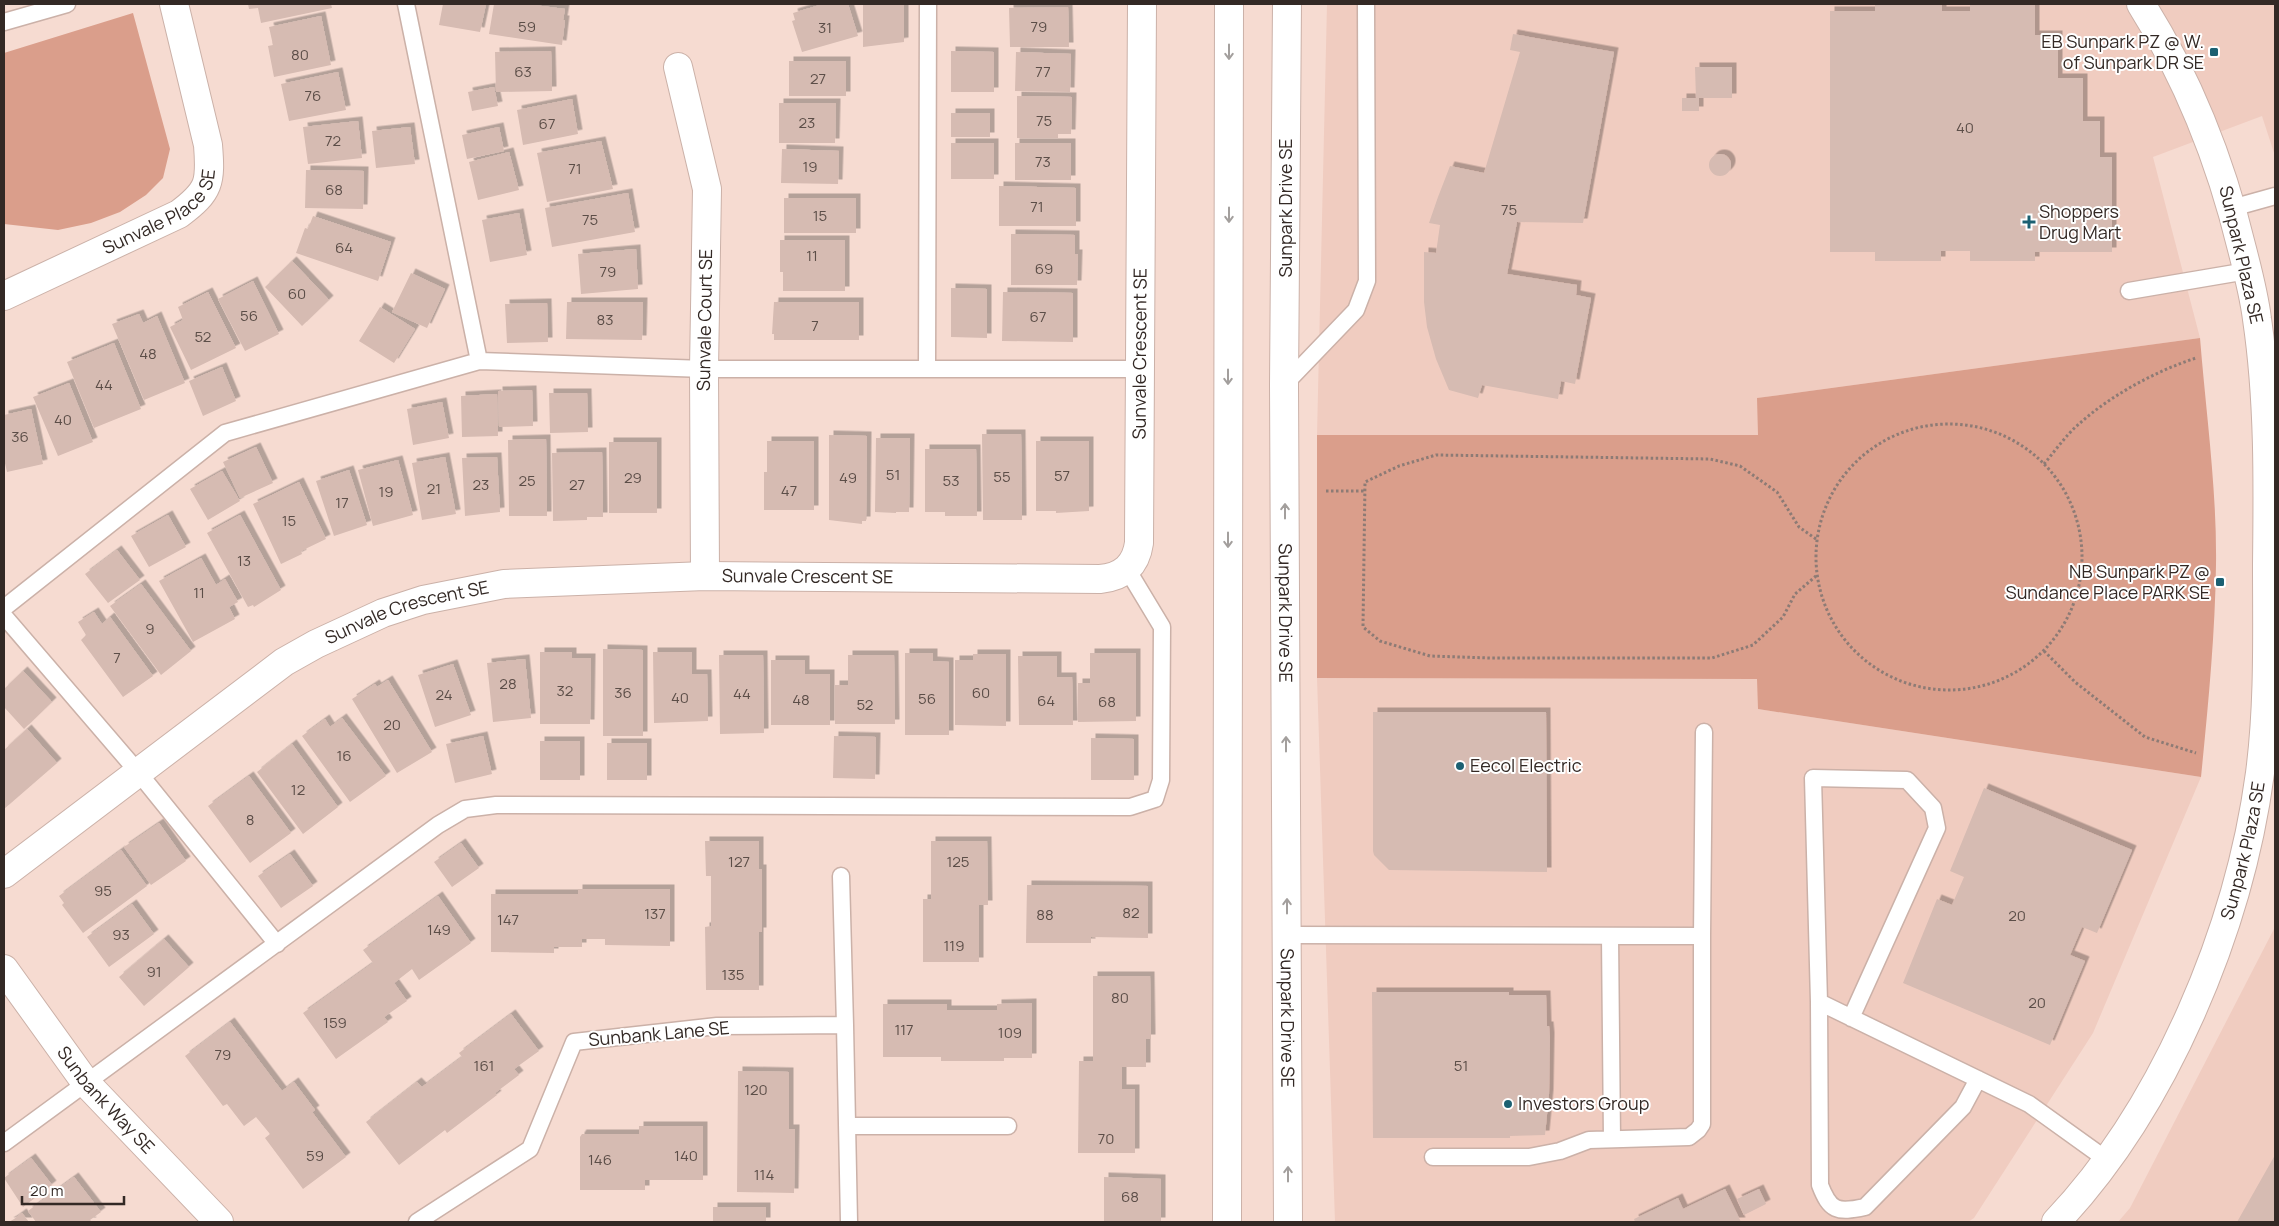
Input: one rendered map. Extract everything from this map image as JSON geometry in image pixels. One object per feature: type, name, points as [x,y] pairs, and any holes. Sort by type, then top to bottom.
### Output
[{"type":"street","name":"Sunvale Place SE","points":[[4,296],[179,214],[195,202],[207,187],[210,168],[208,144],[174,4]]},
{"type":"street","name":"Sunvale Crescent SE","points":[[4,874],[284,662],[316,644],[383,613],[422,600],[504,584],[705,576],[1100,579],[1120,575],[1134,562],[1139,543],[1142,4]]},
{"type":"street","points":[[1227,1222],[1229,4]]},
{"type":"street","name":"Sunpark Drive SE","points":[[1287,4],[1284,385],[1288,1222]]},
{"type":"street","name":"Sunpark Plaza SE","points":[[2061,1221],[2107,1160],[2145,1102],[2184,1028],[2218,947],[2268,775],[2266,678],[2268,543],[2265,412],[2257,315],[2232,208],[2218,162],[2191,97],[2147,6]]},
{"type":"street","name":"Sunvale Court SE","points":[[678,67],[706,189],[704,368],[705,576]]},
{"type":"street","name":"Sunbank Way SE","points":[[4,969],[86,1083],[219,1222]]},
{"type":"lane","points":[[4,22],[67,4]]},
{"type":"lane","points":[[406,4],[479,361]]},
{"type":"lane","points":[[927,369],[928,4]]},
{"type":"lane","points":[[1284,385],[1356,310],[1367,282],[1366,4]]},
{"type":"lane","points":[[2232,208],[2275,196]]},
{"type":"lane","points":[[2129,291],[2248,271]]},
{"type":"lane","points":[[4,608],[225,433],[479,361],[704,368],[1141,368]]},
{"type":"lane","points":[[4,1144],[438,825],[465,809],[496,805],[1130,807],[1155,799],[1161,780],[1162,628],[1127,569]]},
{"type":"lane","points":[[4,616],[138,772],[276,944]]},
{"type":"lane","points":[[1433,1157],[1529,1157],[1560,1151],[1588,1140],[1689,1137],[1702,1124],[1704,732]]},
{"type":"lane","points":[[1851,1018],[1937,828],[1933,808],[1907,780],[1814,778],[1819,1002],[1820,1185],[1827,1203],[1835,1208],[1849,1211],[1864,1207],[1963,1107],[1978,1079]]},
{"type":"lane","points":[[841,876],[849,1222]]},
{"type":"lane","points":[[1287,934],[1702,936]]},
{"type":"lane","points":[[1610,936],[1612,1139]]},
{"type":"lane","points":[[1819,1002],[2029,1104],[2107,1160]]},
{"type":"lane","name":"Sunbank Lane SE","points":[[417,1222],[530,1149],[574,1042],[717,1026],[845,1025]]},
{"type":"lane","points":[[847,1126],[1008,1126]]},
{"type":"path","points":[[2044,464],[2079,424],[2121,394],[2167,367],[2196,358]]},
{"type":"path","points":[[1942,424],[1979,428],[2014,441],[2044,464],[2064,491],[2078,523],[2082,557],[2078,591],[2065,623],[2044,650],[2014,673],[1980,687],[1943,690],[1907,684],[1874,668],[1846,643],[1826,611],[1816,576],[1816,539],[1826,504],[1846,472],[1873,448],[1906,431],[1942,424]]},
{"type":"path","points":[[1816,539],[1799,527],[1777,492],[1740,466],[1710,459],[1436,455],[1400,466],[1365,482],[1363,627],[1380,641],[1430,656],[1490,658],[1712,658],[1753,645],[1783,617],[1795,594],[1816,576]]},
{"type":"path","points":[[1326,491],[1365,491]]},
{"type":"path","points":[[2044,650],[2075,682],[2145,738],[2196,753]]},
{"type":"shaded area","points":[[1327,4],[2275,4],[2275,156],[2262,116],[2153,157],[2200,338],[1758,398],[1759,435],[1317,435]]},
{"type":"shaded area","points":[[133,13],[170,149],[163,178],[146,195],[120,212],[91,223],[58,230],[4,224],[4,53]]},
{"type":"shaded area","points":[[2200,338],[2213,480],[2216,537],[2213,645],[2201,777],[1758,709],[1757,679],[1317,678],[1317,435],[1758,435],[1757,398]]},
{"type":"shaded area","points":[[1317,678],[1758,679],[1758,709],[2201,777],[2093,1033],[1974,1218],[1968,1222],[1335,1222]]},
{"type":"shaded area","points":[[2275,927],[2275,1222],[2118,1222],[2130,1208]]},
{"type":"building","points":[[248,4],[331,4],[332,8],[261,23],[258,8],[249,9]]},
{"type":"building","points":[[443,4],[486,4],[480,32],[439,25]]},
{"type":"building","points":[[494,4],[526,4],[565,9],[562,45],[489,34]]},
{"type":"building","points":[[823,4],[848,4],[858,36],[802,52],[792,21],[795,20],[793,13]]},
{"type":"building","points":[[863,4],[904,4],[904,42],[863,47]]},
{"type":"building","points":[[1875,4],[1942,4],[1942,11],[1970,11],[1970,4],[2035,4],[2035,35],[2058,35],[2058,78],[2083,78],[2083,121],[2100,121],[2100,157],[2112,157],[2112,252],[2035,252],[2035,261],[1970,261],[1970,251],[1941,251],[1941,261],[1875,261],[1875,252],[1830,252],[1830,11],[1875,11]]},
{"type":"building","points":[[1068,7],[1069,47],[1010,47],[1009,8]]},
{"type":"building","points":[[321,16],[331,65],[274,77],[268,46],[273,45],[269,27]]},
{"type":"building","points":[[1513,34],[1614,52],[1583,223],[1517,222],[1507,274],[1577,285],[1576,295],[1591,298],[1575,384],[1561,381],[1558,399],[1482,385],[1478,398],[1449,390],[1436,359],[1427,327],[1424,302],[1424,252],[1436,253],[1440,225],[1429,223],[1450,166],[1484,173],[1520,52],[1510,50]]},
{"type":"building","points":[[551,51],[552,91],[496,92],[495,52]]},
{"type":"building","points":[[951,51],[994,52],[994,92],[951,92]]},
{"type":"building","points":[[1016,52],[1071,54],[1070,92],[1015,91]]},
{"type":"building","points":[[789,61],[846,61],[846,96],[789,96]]},
{"type":"building","points":[[1695,67],[1732,67],[1732,98],[1699,98],[1699,111],[1682,111],[1682,98],[1696,98]]},
{"type":"building","points":[[338,72],[346,110],[289,121],[281,84]]},
{"type":"building","points":[[494,87],[498,106],[472,111],[468,92]]},
{"type":"building","points":[[1017,96],[1072,97],[1071,134],[1058,134],[1058,138],[1017,138]]},
{"type":"building","points":[[572,99],[578,134],[523,145],[517,110]]},
{"type":"building","points":[[779,103],[836,103],[835,143],[779,143]]},
{"type":"building","points":[[951,113],[990,113],[990,137],[951,137]]},
{"type":"building","points":[[358,121],[362,158],[308,164],[303,127]]},
{"type":"building","points":[[410,127],[415,164],[376,168],[372,131]]},
{"type":"building","points":[[499,127],[504,151],[467,159],[462,135]]},
{"type":"building","points":[[601,141],[613,189],[547,202],[537,153]]},
{"type":"building","points":[[951,143],[994,143],[994,179],[951,179]]},
{"type":"building","points":[[1015,143],[1071,143],[1071,180],[1015,180]]},
{"type":"building","points":[[782,149],[839,151],[838,184],[781,183]]},
{"type":"building","points":[[509,152],[519,190],[478,200],[469,162]]},
{"type":"building","points":[[1716,154],[1724,154],[1731,161],[1731,169],[1724,176],[1716,176],[1709,169],[1709,161]]},
{"type":"building","points":[[306,170],[364,171],[363,209],[305,208]]},
{"type":"building","points":[[999,186],[1076,188],[1076,226],[999,226]]},
{"type":"building","points":[[628,193],[635,232],[552,247],[545,208]]},
{"type":"building","points":[[784,198],[856,198],[856,233],[784,233]]},
{"type":"building","points":[[519,213],[527,255],[490,262],[482,220]]},
{"type":"building","points":[[313,216],[391,242],[378,281],[296,253],[305,228],[308,229]]},
{"type":"building","points":[[1011,234],[1075,235],[1075,254],[1078,254],[1077,285],[1011,285]]},
{"type":"building","points":[[780,240],[845,240],[845,291],[783,291],[783,272],[780,272]]},
{"type":"building","points":[[636,249],[638,289],[581,294],[578,254]]},
{"type":"building","points":[[292,261],[329,300],[302,326],[265,287]]},
{"type":"building","points":[[411,273],[445,289],[427,328],[392,312]]},
{"type":"building","points":[[253,281],[279,334],[245,351],[218,299]]},
{"type":"building","points":[[951,288],[987,289],[987,338],[951,337]]},
{"type":"building","points":[[208,292],[236,348],[191,370],[170,327],[183,320],[178,307]]},
{"type":"building","points":[[1003,292],[1073,293],[1073,342],[1002,341]]},
{"type":"building","points":[[567,302],[643,302],[642,340],[566,339]]},
{"type":"building","points":[[774,302],[859,302],[859,340],[774,340],[774,334],[772,334]]},
{"type":"building","points":[[547,303],[548,342],[507,343],[505,304]]},
{"type":"building","points":[[380,307],[415,329],[394,363],[359,341]]},
{"type":"building","points":[[139,314],[143,323],[157,316],[185,383],[144,400],[112,324]]},
{"type":"building","points":[[114,343],[141,409],[94,428],[67,362]]},
{"type":"building","points":[[222,367],[236,401],[203,416],[189,381]]},
{"type":"building","points":[[69,383],[93,442],[58,456],[33,397]]},
{"type":"building","points":[[532,390],[533,426],[499,427],[498,391]]},
{"type":"building","points":[[549,393],[587,393],[588,432],[550,433]]},
{"type":"building","points":[[497,394],[498,436],[462,437],[461,396]]},
{"type":"building","points":[[442,402],[449,438],[413,445],[407,409]]},
{"type":"building","points":[[31,409],[43,464],[7,472],[4,459],[4,415]]},
{"type":"building","points":[[982,434],[1021,434],[1022,520],[983,520]]},
{"type":"building","points":[[829,435],[867,436],[866,521],[862,521],[862,524],[829,520]]},
{"type":"building","points":[[876,438],[910,438],[909,512],[875,512]]},
{"type":"building","points":[[546,439],[547,516],[509,516],[508,440]]},
{"type":"building","points":[[767,441],[814,441],[814,510],[764,510],[764,472],[767,472]]},
{"type":"building","points":[[1036,441],[1089,441],[1089,511],[1056,513],[1056,511],[1036,511]]},
{"type":"building","points":[[609,442],[657,442],[657,513],[609,513]]},
{"type":"building","points":[[256,447],[273,483],[240,498],[223,462]]},
{"type":"building","points":[[925,449],[976,449],[977,516],[945,516],[945,512],[925,512]]},
{"type":"building","points":[[602,452],[603,517],[587,517],[587,520],[553,521],[552,453]]},
{"type":"building","points":[[445,457],[456,514],[422,520],[412,463]]},
{"type":"building","points":[[497,457],[500,512],[465,516],[462,458]]},
{"type":"building","points":[[398,460],[413,515],[373,526],[358,470]]},
{"type":"building","points":[[349,470],[367,525],[334,536],[316,481]]},
{"type":"building","points":[[222,471],[240,501],[208,520],[190,489]]},
{"type":"building","points":[[299,482],[326,539],[301,551],[302,554],[281,564],[253,504]]},
{"type":"building","points":[[168,515],[186,547],[149,567],[131,536]]},
{"type":"building","points":[[240,515],[281,590],[254,607],[253,605],[248,607],[207,533]]},
{"type":"building","points":[[117,550],[140,580],[108,603],[85,574]]},
{"type":"building","points":[[201,558],[216,585],[225,579],[238,602],[229,607],[235,619],[193,642],[159,581]]},
{"type":"building","points":[[141,584],[191,651],[161,675],[110,606]]},
{"type":"building","points":[[94,612],[102,624],[110,617],[153,676],[123,697],[81,640],[86,635],[78,622]]},
{"type":"building","points":[[603,649],[643,650],[643,736],[603,736]]},
{"type":"building","points":[[540,652],[572,652],[572,658],[591,658],[590,724],[540,724]]},
{"type":"building","points":[[653,652],[692,652],[692,674],[707,674],[708,721],[654,723]]},
{"type":"building","points":[[905,653],[933,653],[933,661],[949,662],[949,735],[905,735]]},
{"type":"building","points":[[1090,653],[1136,653],[1136,721],[1078,722],[1078,683],[1090,683]]},
{"type":"building","points":[[973,654],[1006,654],[1006,726],[955,725],[955,660],[973,660]]},
{"type":"building","points":[[719,655],[763,655],[764,733],[720,734]]},
{"type":"building","points":[[848,655],[894,655],[895,724],[835,724],[835,685],[848,685]]},
{"type":"building","points":[[1018,656],[1057,656],[1057,677],[1072,677],[1073,725],[1019,725]]},
{"type":"building","points":[[525,659],[531,718],[493,722],[487,663]]},
{"type":"building","points":[[771,660],[805,660],[805,674],[830,674],[830,725],[771,725]]},
{"type":"building","points":[[453,664],[471,715],[435,727],[418,675]]},
{"type":"building","points":[[23,671],[52,702],[24,729],[4,707],[4,689]]},
{"type":"building","points":[[388,680],[432,752],[397,773],[352,699],[375,684],[377,687]]},
{"type":"building","name":"Eecol Electric","points":[[1373,712],[1546,712],[1547,872],[1389,870],[1374,855],[1373,851]]},
{"type":"building","points":[[342,718],[386,776],[350,802],[302,736],[325,719],[330,727]]},
{"type":"building","points":[[27,729],[57,763],[4,809],[4,750]]},
{"type":"building","points":[[483,736],[492,774],[455,783],[446,744]]},
{"type":"building","points":[[834,736],[876,737],[875,779],[833,778]]},
{"type":"building","points":[[1091,738],[1134,739],[1134,780],[1091,780]]},
{"type":"building","points":[[540,741],[580,741],[580,780],[540,780]]},
{"type":"building","points":[[607,743],[647,743],[647,780],[607,780]]},
{"type":"building","points":[[292,744],[338,807],[303,834],[257,772]]},
{"type":"building","points":[[249,776],[291,833],[250,863],[208,806]]},
{"type":"building","points":[[1984,788],[2132,850],[2097,933],[2082,927],[2070,955],[2085,961],[2050,1045],[1903,983],[1937,899],[1952,905],[1964,877],[1950,871]]},
{"type":"building","points":[[159,823],[186,861],[151,885],[124,847]]},
{"type":"building","points":[[705,841],[759,841],[759,869],[762,869],[762,932],[759,932],[759,990],[706,990],[705,927],[711,926],[711,876],[706,876]]},
{"type":"building","points":[[931,841],[987,841],[988,905],[979,905],[979,962],[923,962],[923,899],[931,899]]},
{"type":"building","points":[[461,843],[479,868],[452,887],[434,862]]},
{"type":"building","points":[[121,850],[147,886],[83,933],[62,905],[64,903],[59,896]]},
{"type":"building","points":[[290,854],[313,886],[281,908],[258,876]]},
{"type":"building","points":[[1027,885],[1148,886],[1148,938],[1091,937],[1091,943],[1026,943]]},
{"type":"building","points":[[578,889],[670,889],[670,946],[605,945],[605,939],[582,939],[582,947],[554,947],[554,953],[491,952],[491,894],[578,894]]},
{"type":"building","points":[[438,896],[471,943],[419,980],[412,969],[394,983],[407,1001],[384,1017],[388,1022],[336,1059],[303,1013],[373,963],[363,950]]},
{"type":"building","points":[[132,904],[154,934],[109,967],[87,937]]},
{"type":"building","points":[[164,939],[189,967],[144,1006],[119,977]]},
{"type":"building","points":[[1093,976],[1150,976],[1151,1039],[1146,1039],[1146,1067],[1122,1067],[1122,1089],[1135,1089],[1135,1153],[1078,1153],[1079,1061],[1093,1061]]},
{"type":"building","points":[[1372,992],[1509,992],[1509,995],[1546,995],[1547,1026],[1549,1026],[1550,1037],[1549,1094],[1545,1135],[1510,1136],[1510,1138],[1373,1138]]},
{"type":"building","points":[[1032,1003],[1032,1058],[1004,1058],[1004,1061],[941,1061],[941,1057],[883,1057],[883,1004],[947,1004],[947,1010],[997,1010],[997,1004]]},
{"type":"building","points":[[511,1014],[539,1051],[514,1069],[519,1075],[495,1093],[497,1095],[447,1133],[445,1130],[399,1165],[366,1122],[417,1082],[422,1087],[462,1057],[459,1053]]},
{"type":"building","points":[[230,1022],[282,1091],[294,1082],[315,1110],[312,1112],[346,1157],[303,1189],[265,1138],[270,1134],[256,1117],[244,1126],[227,1104],[223,1106],[185,1056]]},
{"type":"building","points":[[738,1071],[789,1072],[789,1129],[795,1129],[794,1193],[737,1192]]},
{"type":"building","points":[[639,1126],[703,1126],[703,1180],[645,1180],[645,1190],[580,1190],[580,1137],[582,1134],[639,1134]]},
{"type":"building","points":[[2275,1155],[2275,1222],[2237,1222]]},
{"type":"building","points":[[31,1158],[52,1185],[23,1207],[4,1178]]},
{"type":"building","points":[[74,1177],[101,1212],[90,1220],[92,1222],[36,1222],[28,1211]]},
{"type":"building","points":[[1104,1177],[1161,1179],[1161,1222],[1104,1222]]},
{"type":"building","points":[[1725,1189],[1741,1222],[1635,1222],[1634,1219],[1678,1198],[1683,1209]]},
{"type":"building","points":[[1759,1189],[1766,1204],[1744,1215],[1737,1199]]},
{"type":"building","points":[[713,1207],[766,1207],[766,1222],[713,1222]]},
{"type":"building","points":[[22,1213],[29,1222],[9,1222],[14,1219]]},
{"type":"place","name":"EB Sunpark PZ @ W. of Sunpark DR SE","points":[[2214,52]]},
{"type":"place","name":"Shoppers Drug Mart","points":[[2029,222]]},
{"type":"place","name":"NB Sunpark PZ @ Sundance Place PARK SE","points":[[2220,582]]},
{"type":"place","name":"Eecol Electric","points":[[1460,766]]},
{"type":"place","name":"Investors Group","points":[[1508,1104]]}]
